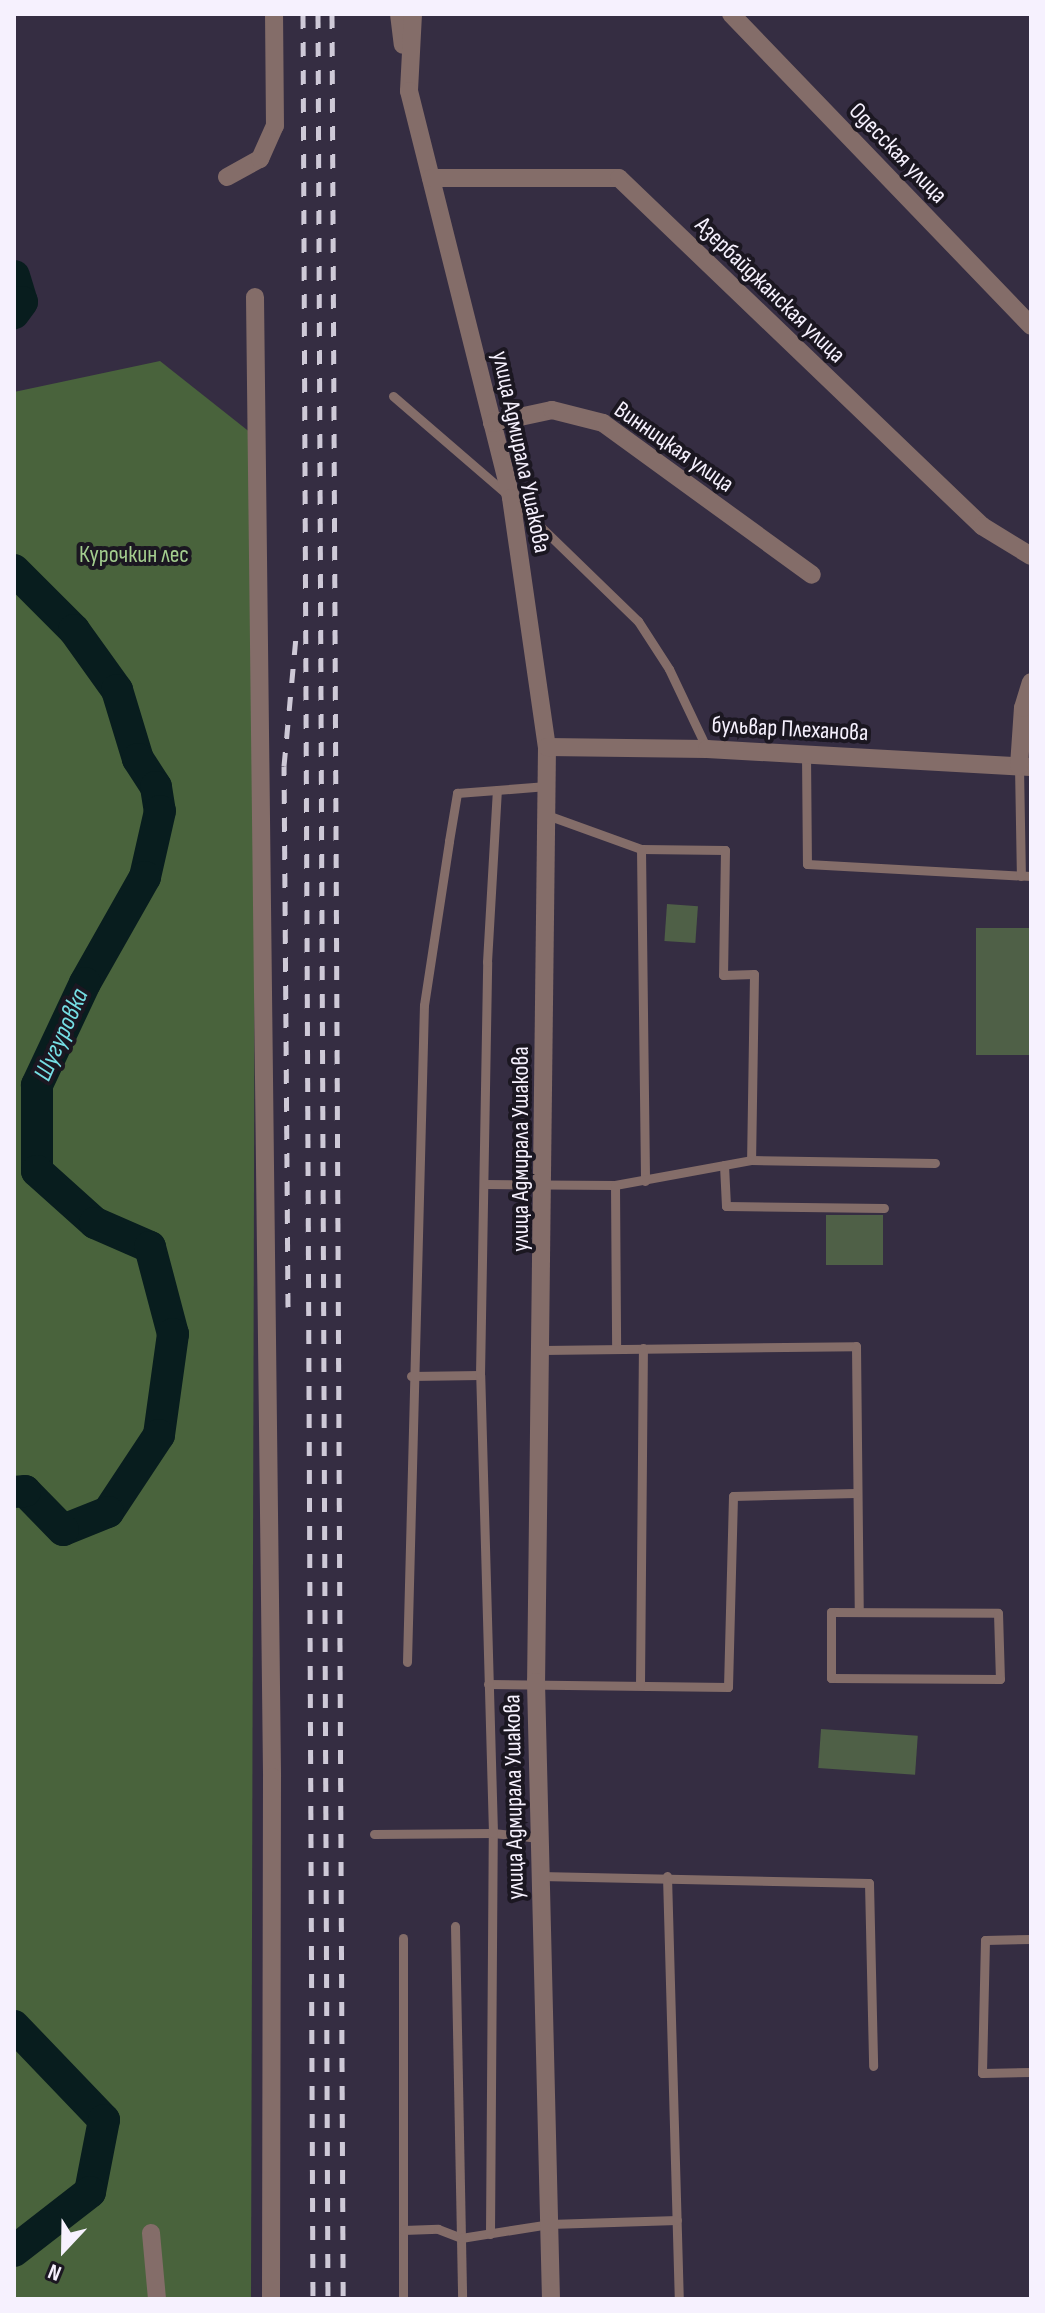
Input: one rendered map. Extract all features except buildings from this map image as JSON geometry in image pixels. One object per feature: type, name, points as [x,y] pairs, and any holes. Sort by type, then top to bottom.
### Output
[{"type":"street","points":[[227,177],[268,149],[275,126],[274,14]]},
{"type":"street","points":[[399,14],[409,91]]},
{"type":"street","name":"улица Адмирала Ушакова","points":[[413,14],[409,91],[511,498],[547,747],[545,1185],[536,1682],[551,2299]]},
{"type":"street","name":"Одесская улица","points":[[731,14],[1031,326]]},
{"type":"street","name":"Азербайджанская улица","points":[[431,178],[619,178],[982,526],[1031,556]]},
{"type":"street","points":[[255,297],[272,1777],[271,2299]]},
{"type":"street","name":"Винницкая улица","points":[[492,423],[552,410],[603,423],[812,575]]},
{"type":"street","points":[[1025,766],[1023,708],[1031,682]]},
{"type":"street","name":"бульвар Плеханова","points":[[547,747],[707,749],[1025,766]]},
{"type":"street","points":[[151,2233],[157,2299]]},
{"type":"lane","points":[[393,396],[511,498],[638,621],[669,669],[707,749]]},
{"type":"lane","points":[[806,754],[807,864],[1026,876],[1025,766]]},
{"type":"lane","points":[[407,1662],[411,1376],[426,990],[457,793],[547,786]]},
{"type":"lane","points":[[490,2234],[493,1833],[480,1375],[487,962],[497,790]]},
{"type":"lane","points":[[547,815],[641,849],[725,850],[723,975],[754,974],[751,1160]]},
{"type":"lane","points":[[641,849],[645,1181]]},
{"type":"lane","points":[[484,1184],[615,1185],[751,1160],[935,1163]]},
{"type":"lane","points":[[724,1165],[726,1206],[884,1208]]},
{"type":"lane","points":[[615,1185],[616,1348]]},
{"type":"lane","points":[[543,1350],[856,1346],[859,1612]]},
{"type":"lane","points":[[640,1685],[643,1348]]},
{"type":"lane","points":[[411,1376],[480,1375]]},
{"type":"lane","points":[[488,1684],[536,1682],[728,1687],[733,1496],[856,1493]]},
{"type":"lane","points":[[831,1612],[859,1612],[998,1613],[1000,1679],[831,1678],[831,1612]]},
{"type":"lane","points":[[374,1834],[493,1833],[539,1838]]},
{"type":"lane","points":[[540,1876],[667,1876],[869,1883],[873,2066]]},
{"type":"lane","points":[[667,1876],[679,2299]]},
{"type":"lane","points":[[455,1926],[462,2299]]},
{"type":"lane","points":[[403,1938],[403,2299]]},
{"type":"lane","points":[[1031,1939],[985,1940],[982,2073],[1031,2072]]},
{"type":"lane","points":[[403,2230],[438,2229],[461,2238],[549,2224],[677,2220]]},
{"type":"green space","name":"Курочкин лес","points":[[160,361],[256,437],[251,2299],[14,2299],[14,392]]},
{"type":"green space","points":[[667,904],[698,906],[695,943],[664,941]]},
{"type":"green space","points":[[976,928],[1031,928],[1031,1055],[976,1055]]},
{"type":"green space","points":[[826,1215],[883,1215],[883,1265],[826,1265]]},
{"type":"green space","points":[[821,1729],[918,1736],[915,1775],[818,1768]]},
{"type":"waterway","name":"Шугуровка","points":[[14,276],[22,302],[14,313]]},
{"type":"waterway","name":"Шугуровка","points":[[14,570],[74,630],[117,690],[138,759],[156,787],[160,811],[145,877],[85,983],[37,1085],[37,1171],[95,1223],[150,1247],[173,1334],[159,1435],[108,1512],[63,1530],[25,1491],[14,1492]]},
{"type":"waterway","name":"Шугуровка","points":[[14,2026],[104,2120],[90,2192],[14,2251]]},
{"type":"railway","points":[[303,14],[313,2299]]},
{"type":"railway","points":[[318,14],[328,2299]]},
{"type":"railway","points":[[332,14],[343,2299]]},
{"type":"railway","points":[[288,1307],[284,766],[296,636]]}]
